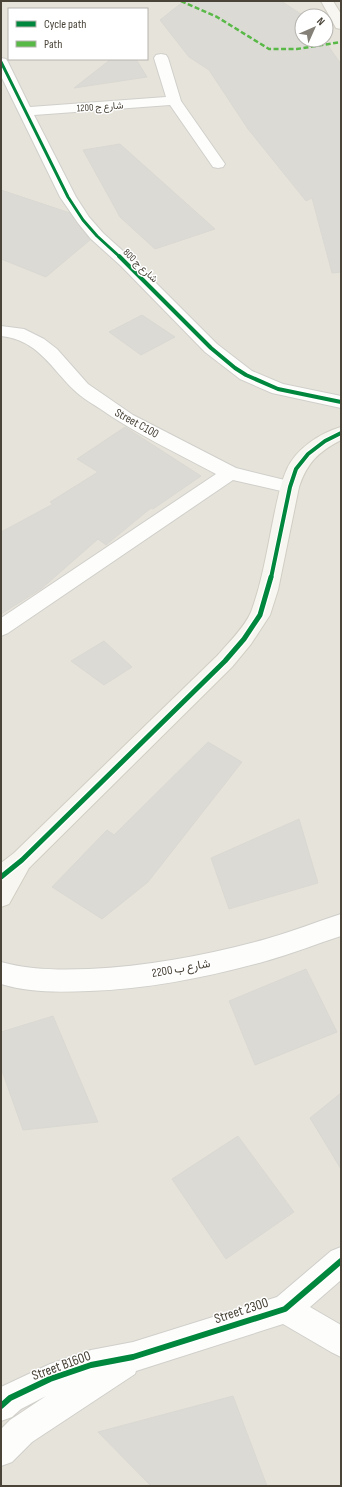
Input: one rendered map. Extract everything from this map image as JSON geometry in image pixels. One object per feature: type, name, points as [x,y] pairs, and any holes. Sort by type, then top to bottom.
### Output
[{"type":"street","points":[[327,1],[341,25]]},
{"type":"street","points":[[162,58],[174,101],[218,164]]},
{"type":"street","name":"شارع ج 800","points":[[1,62],[27,111],[68,197],[83,220],[97,236],[127,263],[225,361],[246,375],[278,389],[341,402]]},
{"type":"street","name":"شارع ج 1200","points":[[27,111],[174,101]]},
{"type":"street","name":"Street C100","points":[[1,323],[9,332],[38,343],[51,353],[62,368],[82,388],[127,419],[230,473],[290,487]]},
{"type":"street","points":[[1,877],[22,860],[225,661],[244,639],[260,615],[268,590],[290,487],[296,469],[308,454],[325,441],[341,433]]},
{"type":"street","points":[[1,628],[230,473]]},
{"type":"street","points":[[1,897],[22,860]]},
{"type":"street","name":"شارع ب 2200","points":[[6,977],[52,981],[97,980],[140,976],[185,969],[256,953],[341,925]]},
{"type":"street","name":"Street 2300","points":[[133,1357],[285,1309],[341,1261]]},
{"type":"street","points":[[285,1309],[341,1342]]},
{"type":"street","points":[[1,1451],[21,1431],[133,1357]]},
{"type":"street","name":"Street B1600","points":[[1,1406],[10,1398],[50,1379],[91,1365],[133,1357]]},
{"type":"shaded area","points":[[1,1],[341,1],[341,1486],[1,1486]]},
{"type":"building","points":[[184,1],[281,1],[294,9],[294,48],[330,48],[341,64],[341,272],[332,273],[312,198],[306,201],[248,129],[209,70],[189,57],[160,20]]},
{"type":"building","points":[[110,60],[137,60],[147,77],[74,88]]},
{"type":"building","points":[[120,144],[215,229],[155,249],[120,217],[83,150]]},
{"type":"building","points":[[1,190],[70,213],[90,240],[46,277],[1,259]]},
{"type":"building","points":[[142,315],[175,337],[141,355],[109,332]]},
{"type":"building","points":[[125,427],[201,476],[153,509],[151,508],[106,545],[98,539],[41,589],[1,614],[1,532],[53,504],[50,502],[98,472],[77,459]]},
{"type":"building","points":[[104,641],[132,667],[104,685],[71,661]]},
{"type":"building","points":[[208,742],[242,762],[148,882],[102,919],[52,887],[107,830],[114,835]]},
{"type":"building","points":[[299,819],[318,883],[229,909],[211,858]]},
{"type":"building","points":[[306,969],[337,1032],[255,1065],[229,1001]]},
{"type":"building","points":[[53,1016],[98,1122],[23,1130],[1,1068],[1,1032]]},
{"type":"building","points":[[341,1093],[341,1169],[310,1118]]},
{"type":"building","points":[[238,1136],[294,1212],[226,1259],[172,1179]]},
{"type":"building","points":[[233,1396],[267,1486],[151,1486],[98,1432]]},
{"type":"marked path","points":[[181,1],[217,17],[269,49],[297,49],[341,42]]},
{"type":"cycle path","points":[[1,62],[68,197],[83,220],[97,236],[127,263],[211,348],[235,368],[246,375],[278,389],[341,402]]},
{"type":"cycle path","points":[[1,877],[22,860],[225,661],[244,639],[260,615],[268,590],[290,487],[296,469],[308,454],[325,441],[341,433]]},
{"type":"cycle path","points":[[1,1406],[10,1398],[50,1379],[91,1365],[133,1357],[285,1309],[341,1261]]}]
